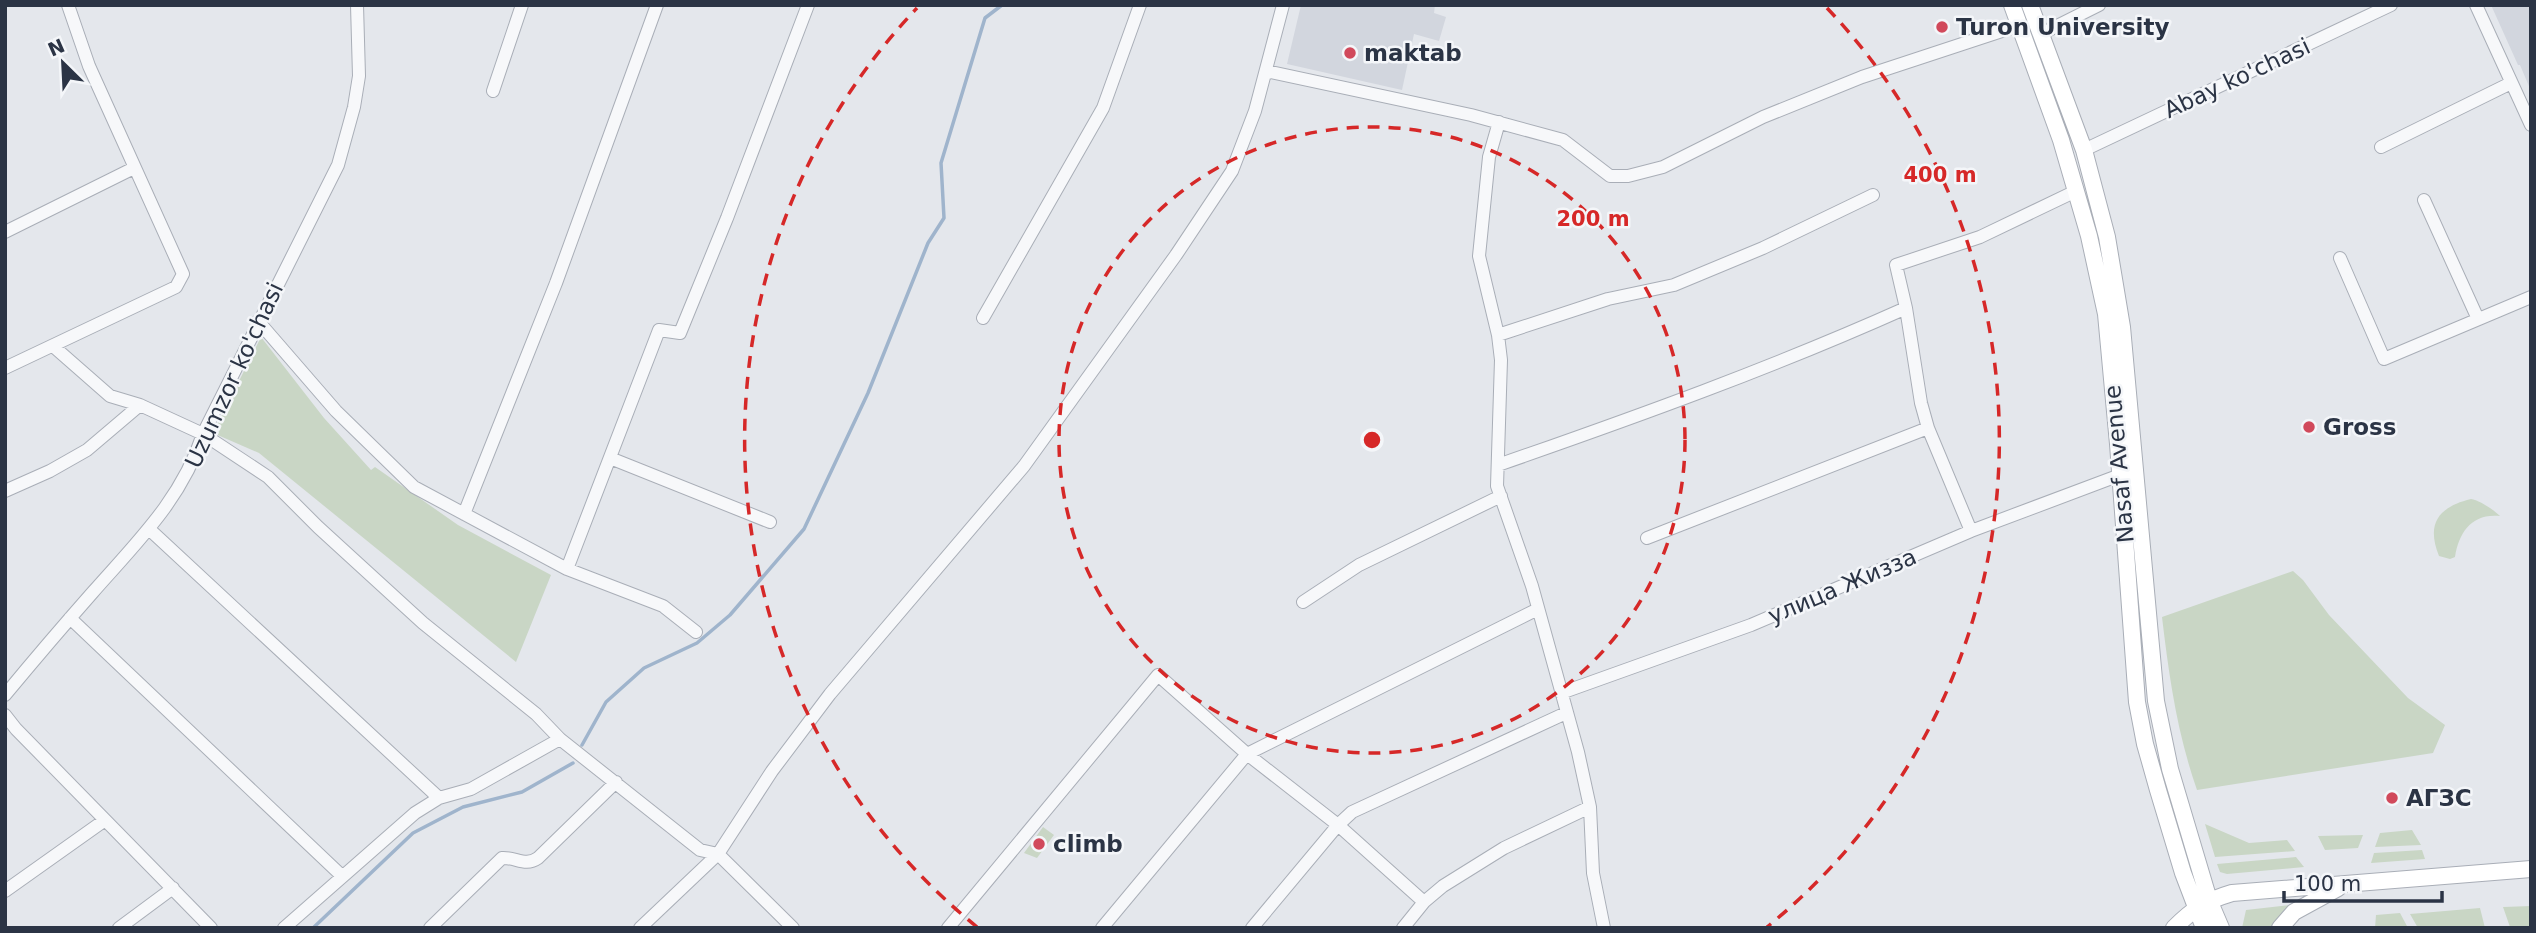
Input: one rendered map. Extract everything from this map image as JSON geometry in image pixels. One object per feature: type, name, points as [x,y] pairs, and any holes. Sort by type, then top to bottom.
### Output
[{"type":"main road","name":"Nasaf Avenue","points":[[2012,5],[2061,141],[2089,236],[2106,314],[2137,702],[2155,779],[2202,904],[2221,928]]},
{"type":"main road","name":"Nasaf Avenue","points":[[2030,5],[2084,150],[2107,237],[2122,327],[2156,701],[2202,904],[2204,928]]},
{"type":"main road","points":[[2174,928],[2202,904],[2232,893],[2531,869]]},
{"type":"main road","points":[[2280,928],[2294,912],[2345,885]]},
{"type":"street","points":[[5,368],[176,287],[183,274],[89,66],[68,5]]},
{"type":"street","name":"Uzumzor ko'chasi","points":[[5,695],[149,529],[175,495],[195,458],[203,434],[258,321],[338,165],[354,107],[359,76],[357,5]]},
{"type":"street","points":[[493,91],[522,5]]},
{"type":"street","points":[[464,514],[556,283],[657,5]]},
{"type":"street","points":[[568,569],[659,330],[680,333],[808,5]]},
{"type":"street","points":[[983,318],[1103,108],[1140,5]]},
{"type":"street","points":[[640,928],[718,854],[772,771],[830,695],[1024,466],[1176,255],[1232,171],[1255,111],[1283,5]]},
{"type":"street","points":[[2041,34],[2099,5]]},
{"type":"street","name":"Abay ko'chasi","points":[[2084,150],[2391,5]]},
{"type":"street","points":[[2476,5],[2531,125]]},
{"type":"street","points":[[1266,71],[1499,122],[1563,140],[1610,176],[1628,176],[1662,167],[1763,117],[1862,77],[2020,25]]},
{"type":"street","points":[[2381,146],[2511,83]]},
{"type":"street","points":[[1499,122],[1489,157],[1479,256],[1498,335],[1501,360],[1497,486],[1538,609],[1578,752],[1590,807],[1593,873],[1603,927]]},
{"type":"street","points":[[5,232],[134,168]]},
{"type":"street","points":[[1971,531],[1928,428],[1896,265],[1980,237],[2076,191]]},
{"type":"street","points":[[1498,335],[1608,299],[1674,285],[1763,248],[1873,195]]},
{"type":"street","points":[[2424,200],[2478,319]]},
{"type":"street","points":[[2340,258],[2384,359],[2531,297]]},
{"type":"street","points":[[1498,465],[1671,405],[1811,351],[1906,308]]},
{"type":"street","points":[[258,321],[336,411],[414,487],[568,569],[663,606],[696,632]]},
{"type":"street","points":[[53,346],[110,396],[140,405],[203,434],[268,477],[423,624],[700,850],[718,854],[793,928]]},
{"type":"street","points":[[5,491],[50,471],[87,450],[140,405]]},
{"type":"street","points":[[1647,538],[1928,428]]},
{"type":"street","points":[[610,458],[770,522]]},
{"type":"street","name":"улица Жизза","points":[[1561,693],[1751,625],[1971,531],[2120,475]]},
{"type":"street","points":[[1303,601],[1359,565],[1501,496]]},
{"type":"street","points":[[149,529],[439,798]]},
{"type":"street","points":[[1102,928],[1247,754],[1538,609]]},
{"type":"street","points":[[70,618],[342,876]]},
{"type":"street","points":[[948,928],[1158,675],[1247,754],[1338,825],[1424,902]]},
{"type":"street","points":[[1252,928],[1338,825],[1352,812],[1566,713]]},
{"type":"street","points":[[5,715],[11,733],[104,820],[211,928]]},
{"type":"street","points":[[284,928],[415,813],[439,798],[471,789],[560,738]]},
{"type":"street","points":[[430,928],[502,858],[531,863],[538,858],[616,782]]},
{"type":"street","points":[[1403,928],[1424,902],[1443,887],[1504,848],[1590,807]]},
{"type":"street","points":[[5,891],[104,820]]},
{"type":"street","points":[[119,928],[173,888]]},
{"type":"shaded area","name":"maktab","points":[[1301,5],[1435,5],[1434,13],[1446,17],[1439,41],[1414,34],[1402,90],[1287,64]]},
{"type":"shaded area","points":[[2491,5],[2531,5],[2531,91],[2520,65]]},
{"type":"green space","points":[[261,337],[324,418],[371,470],[375,467],[458,525],[551,575],[516,662],[259,453],[213,433]]},
{"type":"green space","points":[[2471,499],[2500,516],[2482,518],[2468,526],[2455,557],[2450,559],[2439,556],[2434,535],[2438,518],[2450,507]]},
{"type":"green space","points":[[2293,571],[2329,615],[2408,698],[2445,725],[2433,753],[2197,790],[2175,704],[2162,617]]},
{"type":"green space","points":[[2205,824],[2249,843],[2287,840],[2295,851],[2215,857]]},
{"type":"green space","name":"climb","points":[[1043,827],[1054,835],[1037,858],[1024,853]]},
{"type":"green space","points":[[2412,830],[2421,845],[2375,847],[2380,833]]},
{"type":"green space","points":[[2363,835],[2358,848],[2325,850],[2318,836]]},
{"type":"green space","points":[[2422,850],[2425,859],[2371,863],[2374,853]]},
{"type":"green space","points":[[2296,857],[2304,867],[2227,874],[2220,872],[2217,864]]},
{"type":"green space","points":[[2299,904],[2275,928],[2242,928],[2246,910]]},
{"type":"green space","points":[[2531,906],[2531,928],[2510,927],[2503,907]]},
{"type":"green space","points":[[2480,908],[2485,928],[2418,928],[2410,914]]},
{"type":"green space","points":[[2400,913],[2408,928],[2375,928],[2376,915]]},
{"type":"waterway","points":[[582,745],[606,702],[644,668],[697,643],[730,615],[804,529],[868,393],[928,243],[944,218],[941,163],[985,18],[1002,5]]},
{"type":"waterway","points":[[313,928],[413,833],[463,807],[522,792],[573,763]]},
{"type":"place","name":"Turon University","points":[[1942,27]]},
{"type":"place","name":"maktab","points":[[1350,53]]},
{"type":"place","name":"Gross","points":[[2309,427]]},
{"type":"place","name":"АГЗС","points":[[2392,798]]},
{"type":"place","name":"climb","points":[[1039,844]]}]
